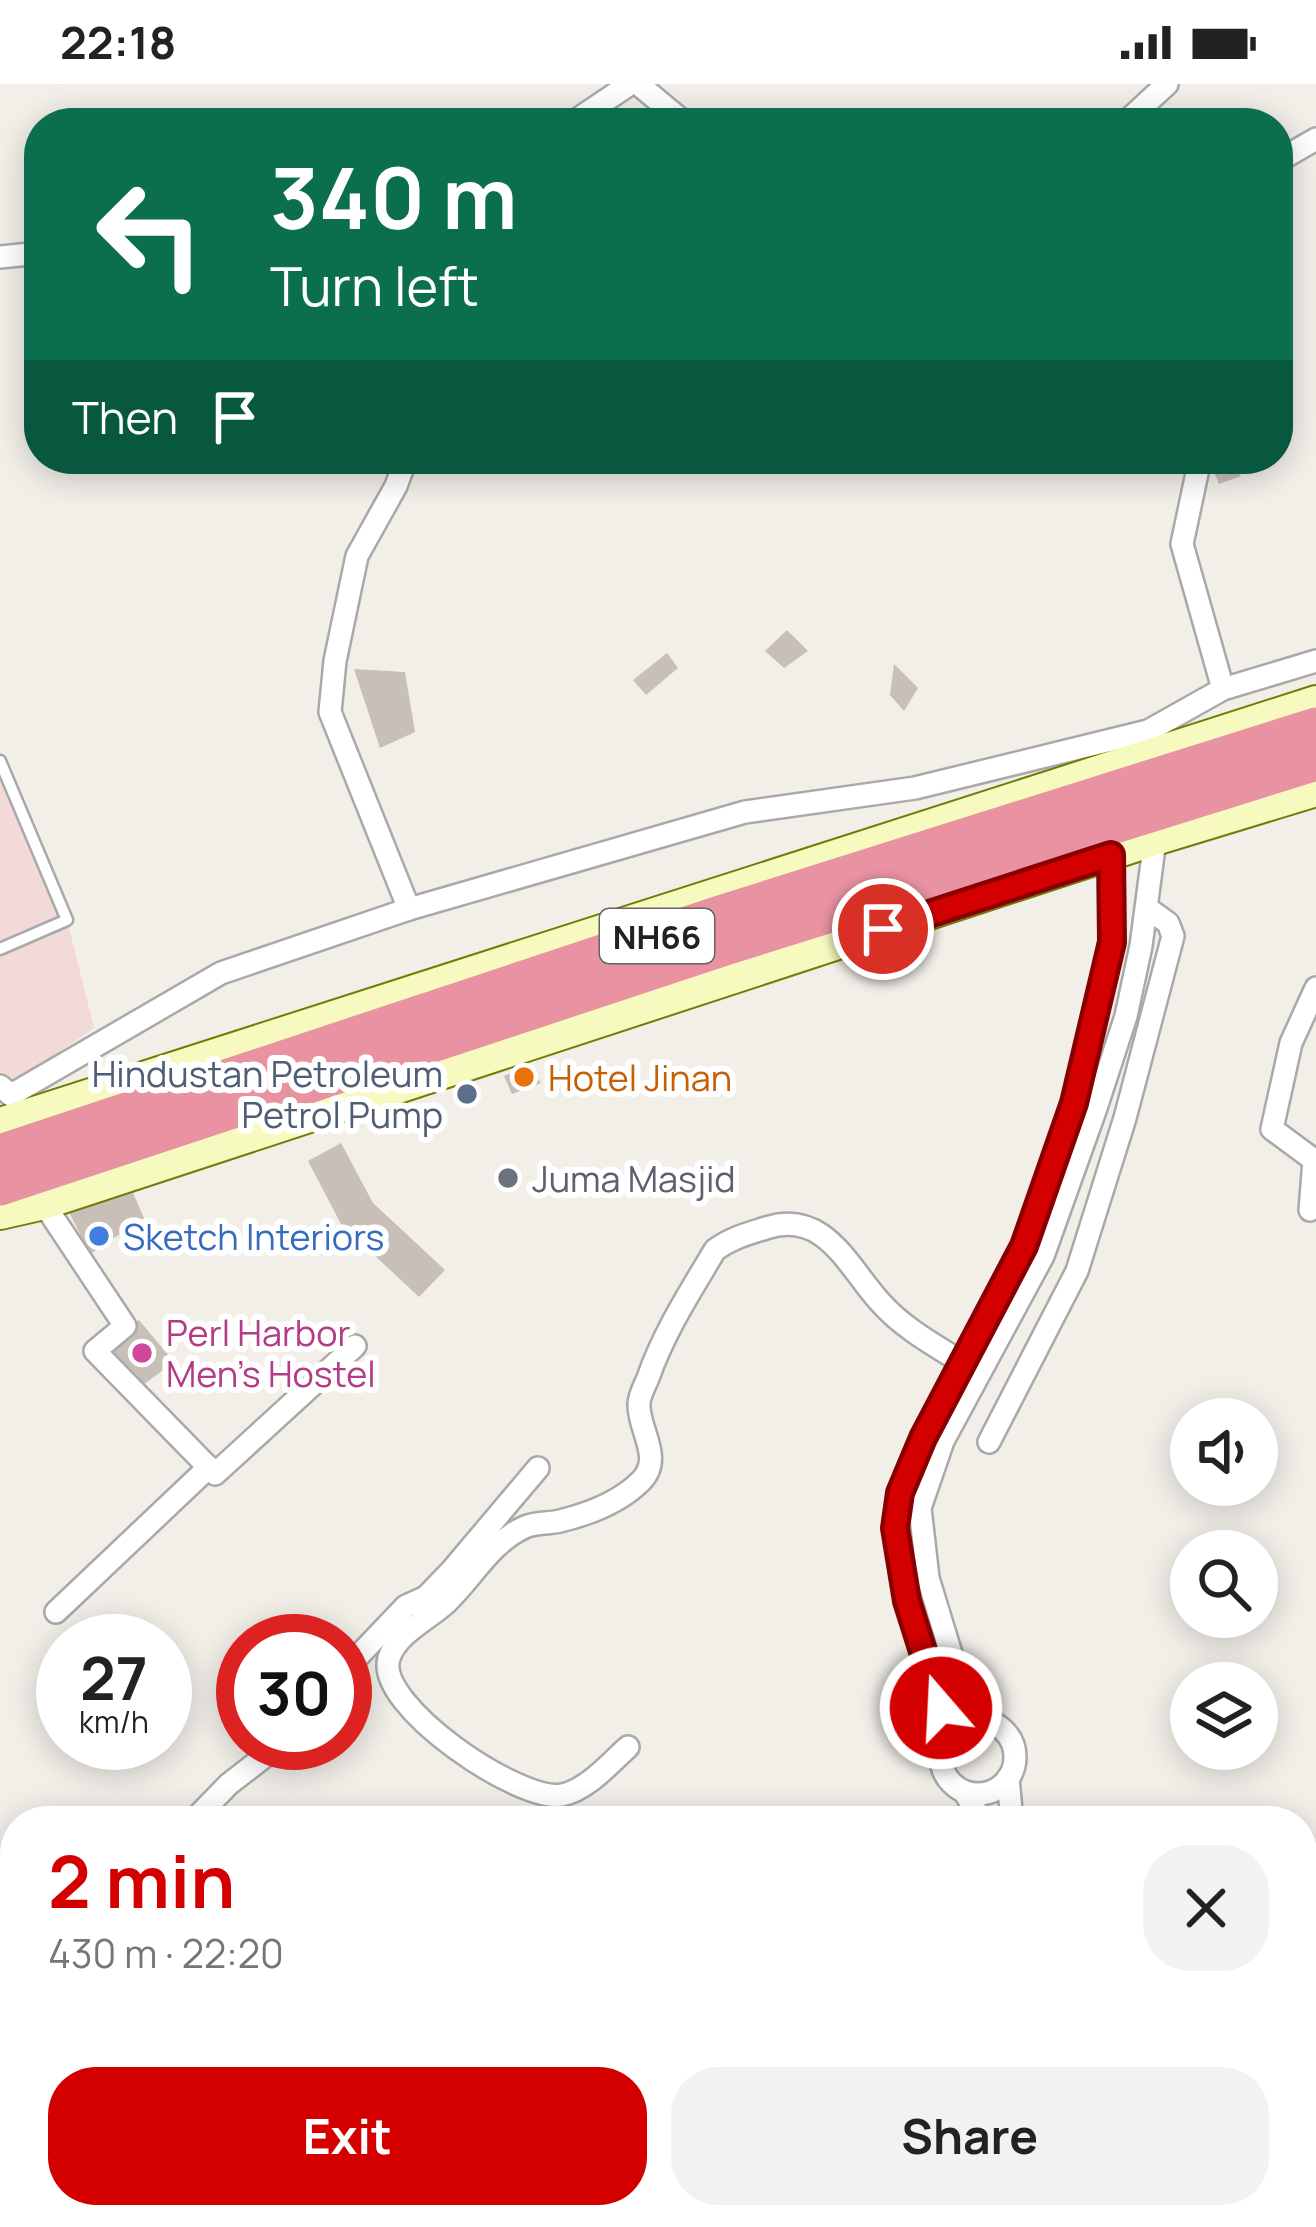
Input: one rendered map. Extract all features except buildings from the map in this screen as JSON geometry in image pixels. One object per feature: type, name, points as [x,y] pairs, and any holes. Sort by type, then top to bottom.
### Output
[{"type":"highway","name":"NH66","points":[[0,1154],[721,915],[1316,727]]},
{"type":"highway","name":"NH66","points":[[0,1186],[725,946],[1316,761]]},
{"type":"street","points":[[1141,108],[1167,84]]},
{"type":"street","points":[[594,108],[627,86],[661,108]]},
{"type":"street","points":[[400,474],[357,556],[335,661],[330,712],[409,909]]},
{"type":"street","points":[[1197,474],[1182,544],[1223,689]]},
{"type":"street","points":[[0,1086],[10,1095],[220,973],[409,909],[745,812],[916,788],[1148,731],[1223,689],[1316,661]]},
{"type":"street","points":[[0,1123],[1316,701]]},
{"type":"street","points":[[0,1214],[44,1204],[1316,790]]},
{"type":"street","points":[[965,1792],[989,1793],[1008,1778],[1014,1767],[1012,1743],[1006,1732],[982,1719],[953,1660],[928,1578],[920,1508],[943,1441],[1043,1256],[1126,1016],[1155,840]]},
{"type":"street","points":[[951,1732],[931,1685],[907,1601],[895,1528],[900,1493],[1024,1246],[1074,1103],[1112,942],[1111,855]]},
{"type":"street","points":[[988,1442],[1077,1271],[1126,1118],[1173,936],[1168,923],[1147,908]]},
{"type":"street","points":[[1310,1210],[1314,1160],[1272,1129],[1291,1043],[1316,988]]},
{"type":"street","points":[[44,1204],[124,1326],[95,1352],[215,1474],[355,1346]]},
{"type":"street","points":[[372,1642],[406,1606],[426,1597],[485,1545],[532,1523],[556,1522],[607,1504],[644,1478],[651,1462],[639,1404],[660,1342],[715,1250],[729,1239],[782,1222],[806,1224],[830,1239],[882,1305],[963,1363]]},
{"type":"street","points":[[56,1612],[209,1467]]},
{"type":"street","points":[[538,1468],[447,1601],[405,1636],[389,1657],[388,1676],[399,1696],[438,1735],[510,1783],[543,1795],[564,1795],[584,1785],[628,1747]]},
{"type":"street","points":[[972,1806],[965,1792],[946,1778],[940,1754],[951,1732],[982,1719]]},
{"type":"street","points":[[208,1806],[247,1770]]},
{"type":"street","points":[[1008,1778],[1011,1806]]},
{"type":"lane","points":[[0,761],[67,920],[0,949]]},
{"type":"shaded area","points":[[0,761],[67,920],[94,1028],[0,1093]]},
{"type":"place","name":"Hotel Jinan","points":[[524,1077]]},
{"type":"place","name":"Hindustan Petroleum Petrol Pump","points":[[467,1094]]},
{"type":"place","name":"Juma Masjid","points":[[508,1178]]},
{"type":"place","name":"Sketch Interiors","points":[[99,1236]]},
{"type":"place","name":"Perl Harbor Men's Hostel","points":[[142,1353]]},
{"type":"route","points":[[883,929],[1111,855],[1112,942],[1074,1103],[1024,1246],[923,1438],[900,1493],[895,1528],[907,1601],[941,1708]]}]
